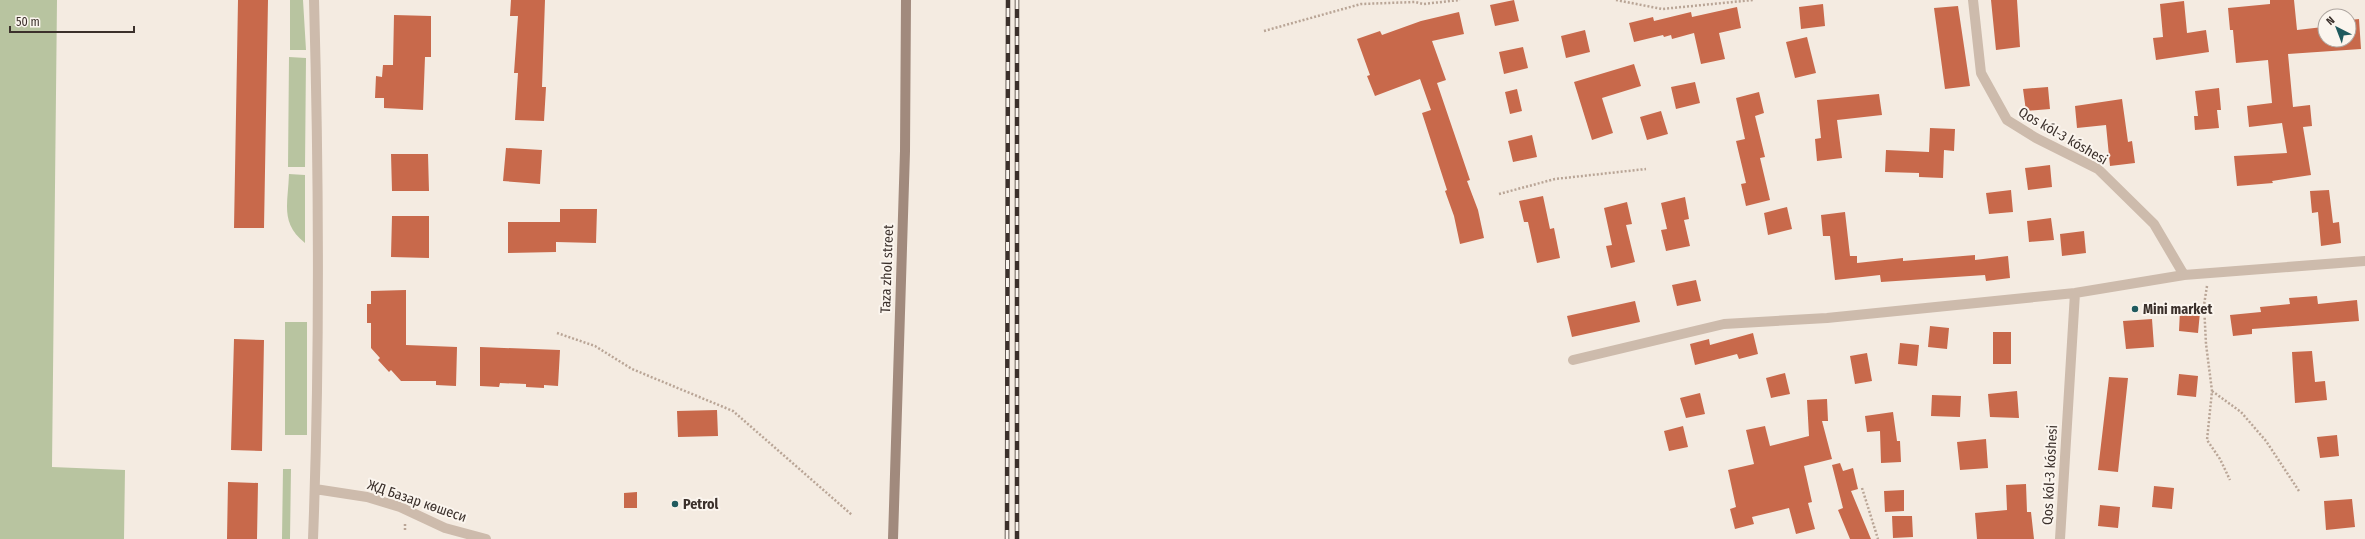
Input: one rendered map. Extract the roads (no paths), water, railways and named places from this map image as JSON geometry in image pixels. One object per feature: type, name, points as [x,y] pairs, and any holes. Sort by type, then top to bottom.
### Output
[{"type":"main road","name":"Taza zhol street","points":[[893,539],[905,151],[906,0]]},
{"type":"street","points":[[313,539],[318,428],[319,250],[314,0]]},
{"type":"street","name":"Qos kól-3 kóshesi","points":[[1973,0],[1981,73],[2007,120],[2036,138],[2098,169],[2154,224],[2184,275]]},
{"type":"street","points":[[1573,360],[1724,324],[1827,318],[2074,293],[2184,275],[2365,260]]},
{"type":"street","name":"Qos kól-3 kóshesi","points":[[2060,539],[2074,293]]},
{"type":"street","name":"ЖД Базар көшеси","points":[[315,489],[367,497],[400,507],[445,528],[486,539]]},
{"type":"railway","points":[[1007,539],[1008,0]]},
{"type":"railway","points":[[1017,0],[1017,539]]},
{"type":"place","name":"Mini market","points":[[2135,309]]},
{"type":"place","name":"Petrol","points":[[675,504]]}]
